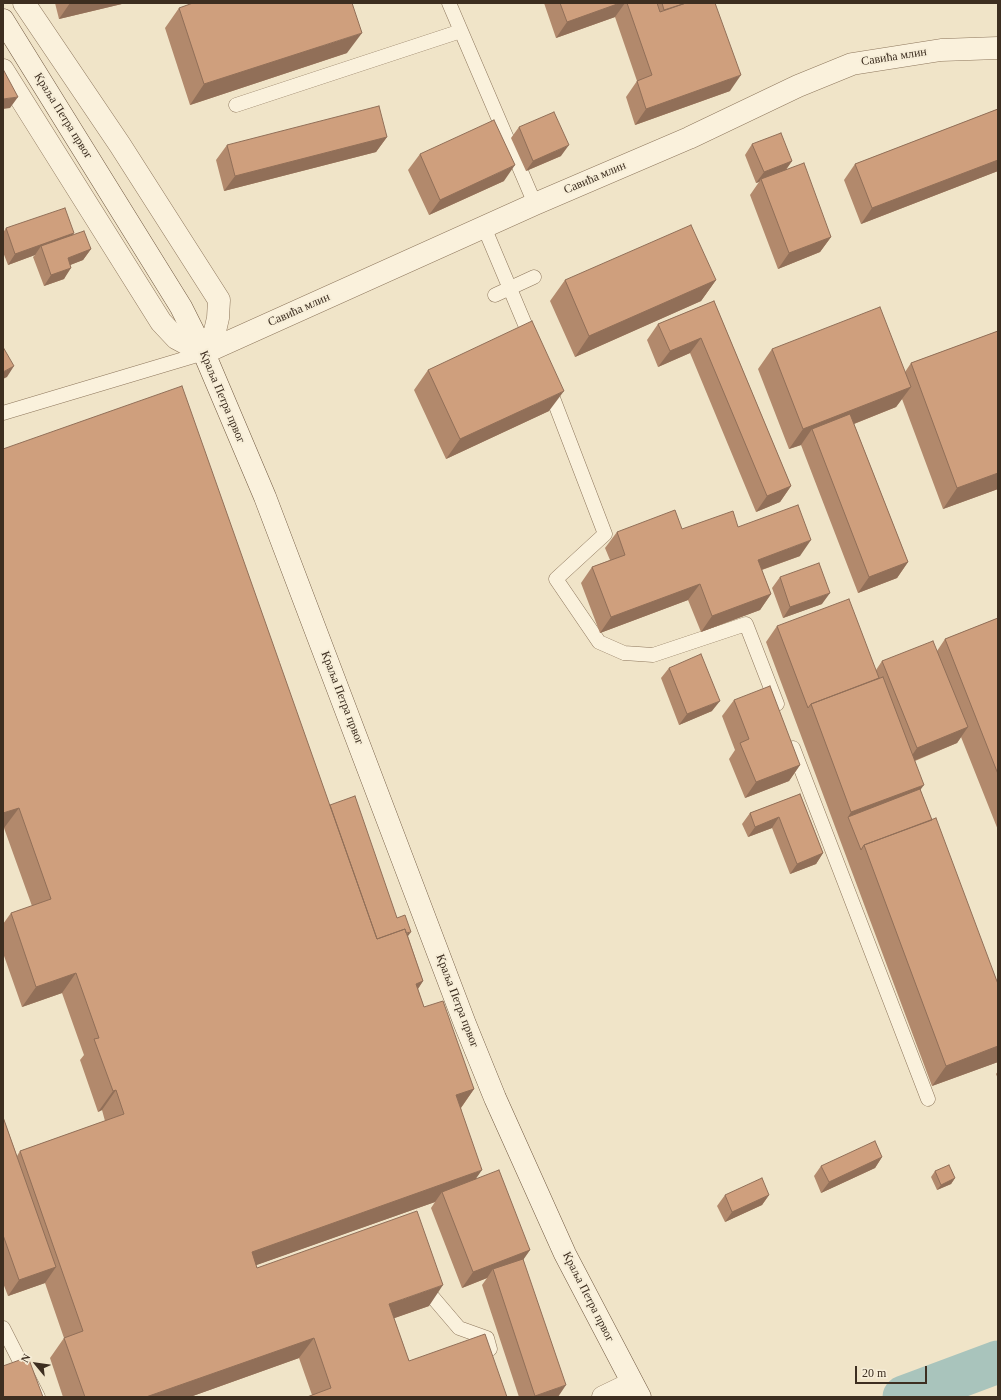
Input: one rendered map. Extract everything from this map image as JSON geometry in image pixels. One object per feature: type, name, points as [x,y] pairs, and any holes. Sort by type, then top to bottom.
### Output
[{"type":"street","points":[[3,70],[161,322],[176,338],[204,353],[215,331],[218,318],[219,300],[120,145],[24,3]]},
{"type":"street","name":"Краља Петра првог","points":[[3,20],[181,307],[204,353],[268,504],[462,1017],[498,1104],[565,1254],[636,1390]]},
{"type":"street","name":"Савића млин","points":[[204,353],[535,204],[689,138],[798,86],[852,64],[941,50],[998,48]]},
{"type":"street","points":[[603,1397],[636,1390]]},
{"type":"lane","points":[[449,3],[535,204]]},
{"type":"lane","points":[[236,105],[461,31]]},
{"type":"lane","points":[[484,227],[536,352]]},
{"type":"lane","points":[[495,295],[534,277]]},
{"type":"lane","points":[[3,413],[204,353]]},
{"type":"lane","points":[[544,374],[604,534],[556,579],[599,642],[624,653],[653,654],[746,624],[783,720]]},
{"type":"lane","points":[[788,735],[928,1099]]},
{"type":"lane","points":[[430,1294],[459,1328],[487,1338],[494,1360]]},
{"type":"lane","points":[[3,1328],[38,1397]]},
{"type":"building","points":[[193,3],[352,3],[362,33],[204,84],[179,8]]},
{"type":"building","points":[[560,3],[620,3],[567,22]]},
{"type":"building","points":[[627,3],[657,3],[660,12],[686,3],[715,3],[741,75],[646,109],[637,81],[652,75]]},
{"type":"building","points":[[662,3],[686,3],[664,10]]},
{"type":"building","points":[[3,69],[18,97],[3,99]]},
{"type":"building","points":[[379,106],[387,137],[235,176],[227,145]]},
{"type":"building","points":[[998,109],[998,160],[872,208],[855,164]]},
{"type":"building","points":[[554,112],[569,145],[533,161],[519,127]]},
{"type":"building","points":[[494,120],[515,165],[440,200],[420,154]]},
{"type":"building","points":[[781,133],[792,161],[764,172],[752,144]]},
{"type":"building","points":[[804,163],[831,237],[789,253],[761,179]]},
{"type":"building","points":[[65,208],[74,233],[15,254],[6,228]]},
{"type":"building","points":[[691,225],[716,280],[589,336],[565,280]]},
{"type":"building","points":[[84,231],[91,249],[68,258],[71,268],[51,275],[41,246]]},
{"type":"building","points":[[714,301],[791,486],[767,496],[701,338],[670,351],[658,324]]},
{"type":"building","points":[[880,307],[911,387],[803,429],[772,349]]},
{"type":"building","points":[[532,321],[564,391],[460,439],[428,370]]},
{"type":"building","points":[[998,331],[998,473],[957,488],[911,363]]},
{"type":"building","points":[[3,347],[14,366],[3,372]]},
{"type":"building","points":[[182,386],[377,939],[405,929],[423,981],[416,984],[424,1007],[443,1001],[474,1089],[456,1095],[482,1170],[252,1252],[257,1268],[417,1211],[443,1285],[389,1304],[409,1361],[485,1334],[507,1397],[307,1397],[331,1388],[314,1338],[146,1397],[85,1397],[64,1338],[83,1331],[20,1151],[124,1114],[116,1090],[113,1091],[94,1039],[99,1038],[76,973],[36,987],[11,913],[51,899],[19,808],[3,813],[3,449]]},
{"type":"building","points":[[850,414],[908,562],[869,577],[812,429]]},
{"type":"building","points":[[798,505],[811,540],[758,560],[771,594],[712,616],[700,584],[611,617],[592,567],[625,555],[617,532],[675,510],[682,529],[733,511],[738,527]]},
{"type":"building","points":[[819,563],[830,593],[790,607],[780,577]]},
{"type":"building","points":[[849,599],[879,678],[811,704],[808,708],[777,626]]},
{"type":"building","points":[[998,618],[998,774],[945,639]]},
{"type":"building","points":[[933,641],[968,727],[917,748],[882,661]]},
{"type":"building","points":[[701,654],[720,701],[687,714],[669,668]]},
{"type":"building","points":[[883,677],[924,785],[851,812],[811,704]]},
{"type":"building","points":[[770,686],[800,765],[756,782],[740,743],[749,739],[734,700]]},
{"type":"building","points":[[920,789],[932,820],[864,845],[861,850],[848,817]]},
{"type":"building","points":[[800,794],[823,853],[797,864],[779,817],[755,827],[750,813]]},
{"type":"building","points":[[355,796],[397,918],[405,915],[411,932],[406,933],[405,929],[377,939],[330,805]]},
{"type":"building","points":[[936,818],[998,984],[998,1046],[946,1066],[864,845]]},
{"type":"building","points":[[3,1117],[56,1267],[19,1280],[3,1235]]},
{"type":"building","points":[[875,1141],[882,1157],[829,1182],[821,1166]]},
{"type":"building","points":[[949,1165],[955,1178],[941,1185],[935,1171]]},
{"type":"building","points":[[499,1170],[530,1250],[473,1272],[442,1192]]},
{"type":"building","points":[[762,1178],[769,1195],[732,1212],[725,1195]]},
{"type":"building","points":[[523,1259],[566,1385],[535,1396],[493,1269]]},
{"type":"building","points":[[28,1357],[43,1397],[3,1397],[3,1366]]},
{"type":"waterway","points":[[904,1397],[998,1362]]}]
